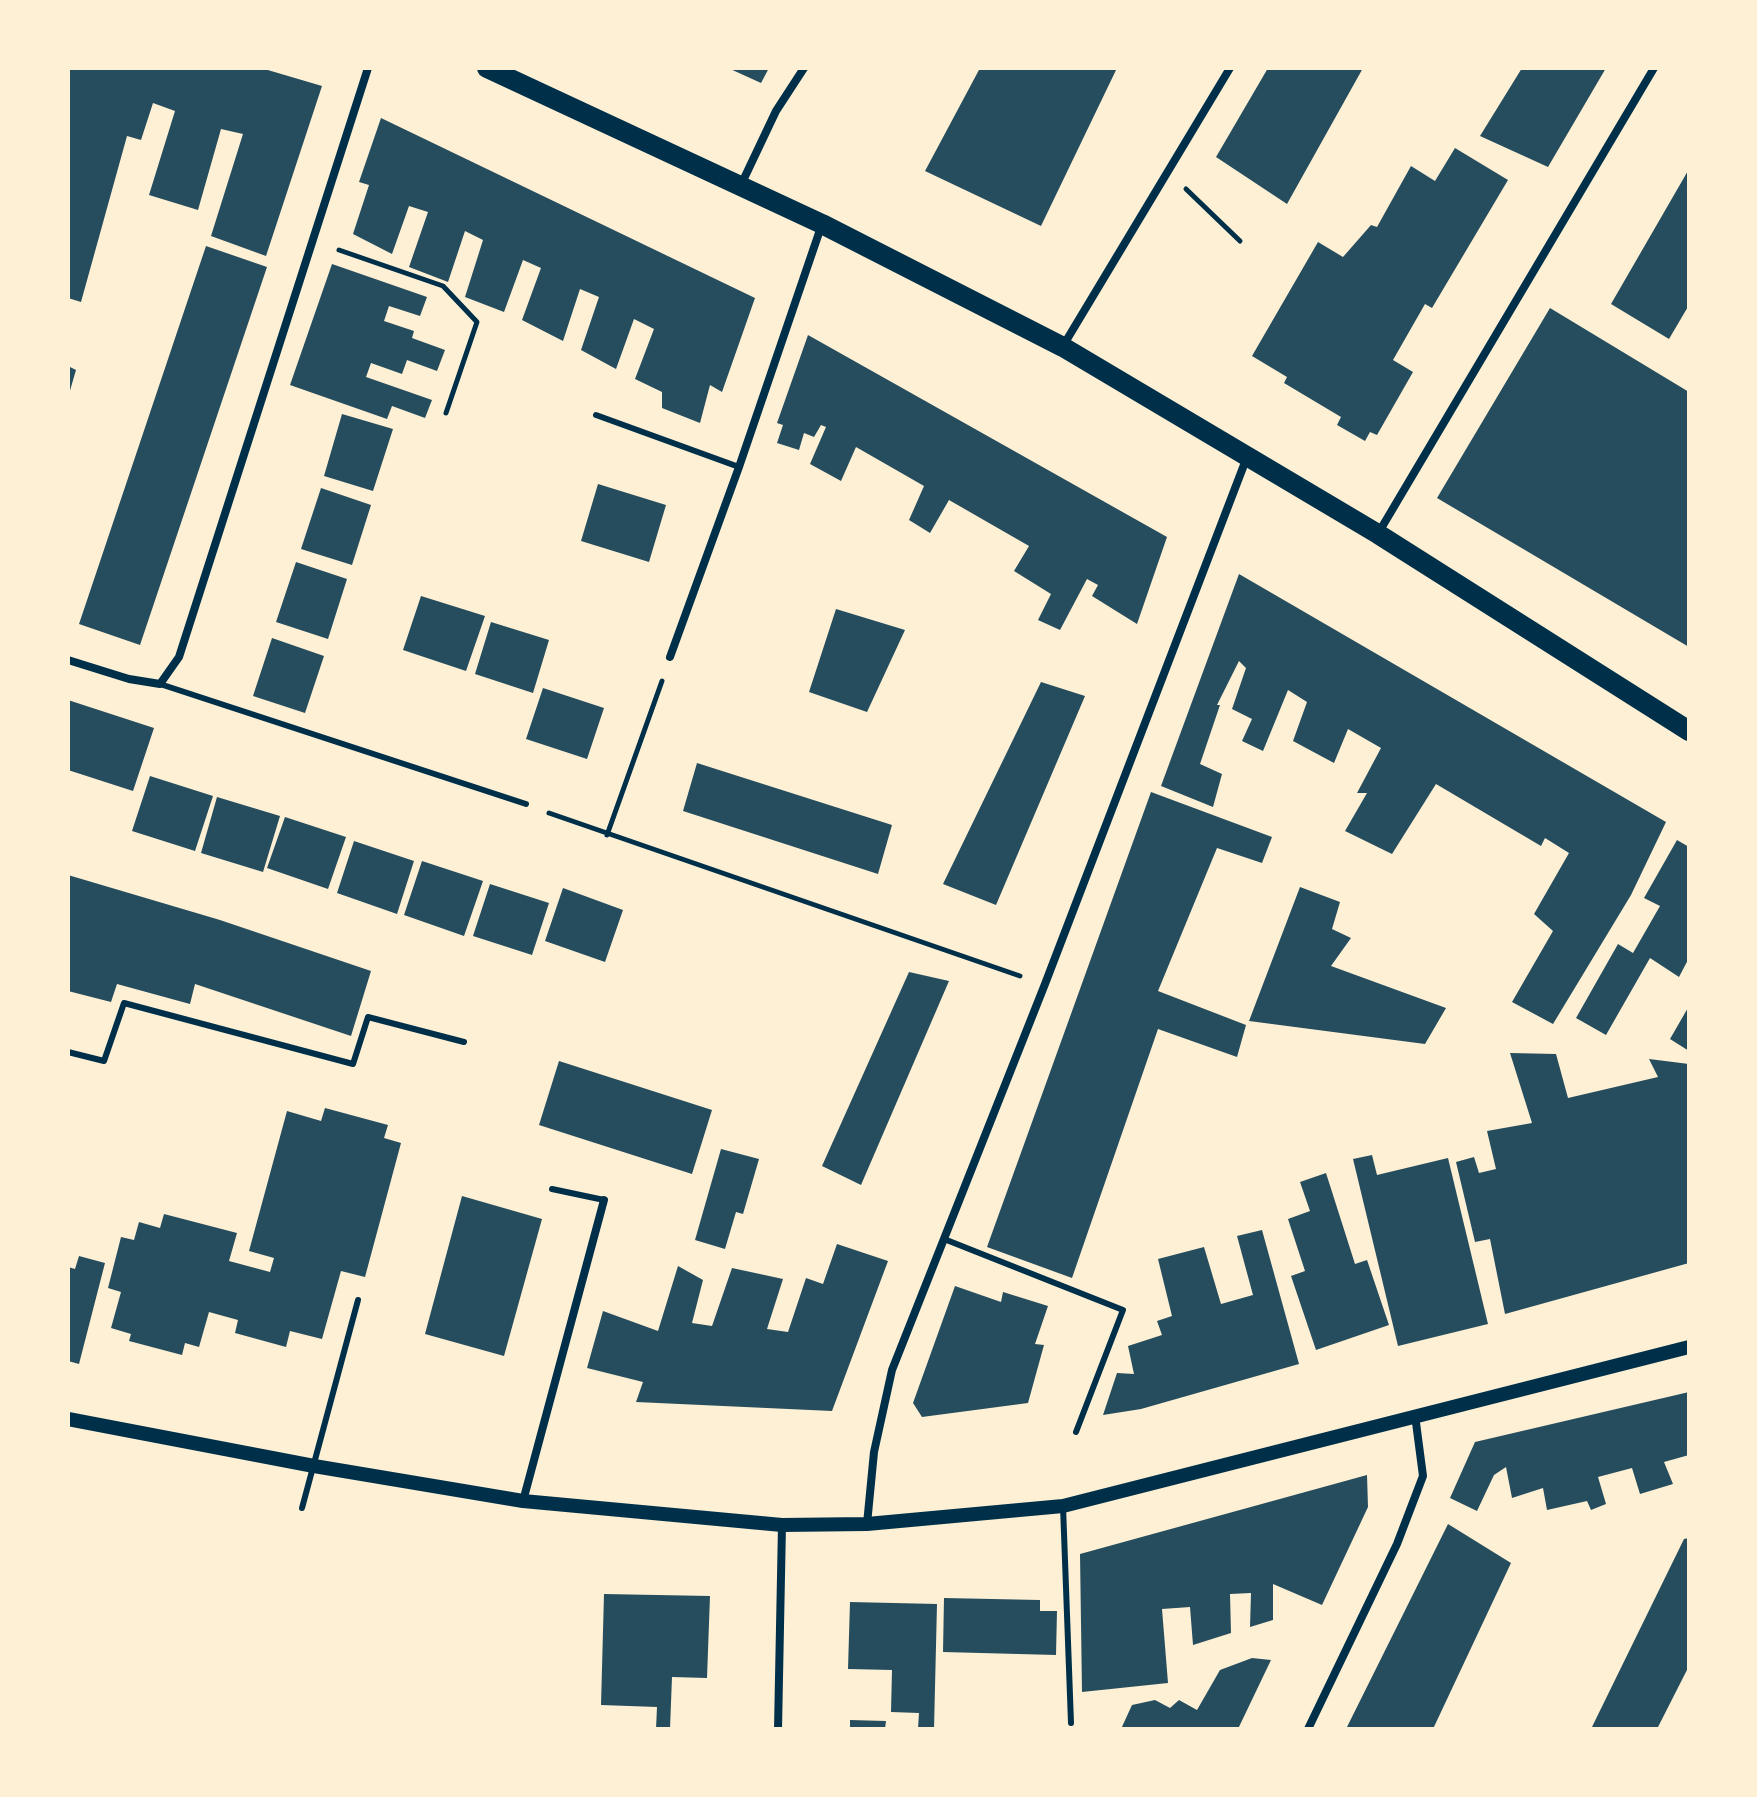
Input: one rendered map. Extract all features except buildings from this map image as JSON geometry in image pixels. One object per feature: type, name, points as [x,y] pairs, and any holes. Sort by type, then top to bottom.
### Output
[{"type":"main road","points":[[487,68],[822,224],[1063,347],[1378,534],[1688,727]]},
{"type":"street","points":[[68,660],[129,679],[160,684],[179,657],[368,68]]},
{"type":"street","points":[[740,187],[776,111],[804,68]]},
{"type":"street","points":[[1063,347],[1230,68]]},
{"type":"street","points":[[1378,534],[1654,68]]},
{"type":"street","points":[[670,657],[822,224]]},
{"type":"street","points":[[867,1524],[874,1452],[892,1370],[1045,984],[1248,456]]},
{"type":"street","points":[[523,1501],[604,1200]]},
{"type":"street","points":[[68,1419],[314,1466],[523,1501],[782,1525],[867,1524],[1063,1506],[1689,1347]]},
{"type":"street","points":[[1308,1729],[1397,1544],[1423,1476],[1415,1415]]},
{"type":"street","points":[[778,1729],[782,1525]]},
{"type":"lane","points":[[596,415],[739,467]]},
{"type":"lane","points":[[160,684],[526,804]]},
{"type":"lane","points":[[68,1052],[104,1061],[124,1003],[353,1064],[368,1017],[464,1042]]},
{"type":"lane","points":[[552,1189],[604,1200]]},
{"type":"lane","points":[[944,1239],[1123,1310],[1076,1432]]},
{"type":"lane","points":[[302,1508],[358,1300]]},
{"type":"lane","points":[[1063,1506],[1071,1723]]},
{"type":"path","points":[[1165,176],[1187,190],[1240,241]]},
{"type":"path","points":[[314,241],[443,286],[477,322],[446,413]]},
{"type":"path","points":[[607,835],[670,657]]},
{"type":"path","points":[[526,804],[607,835],[1045,984]]}]
